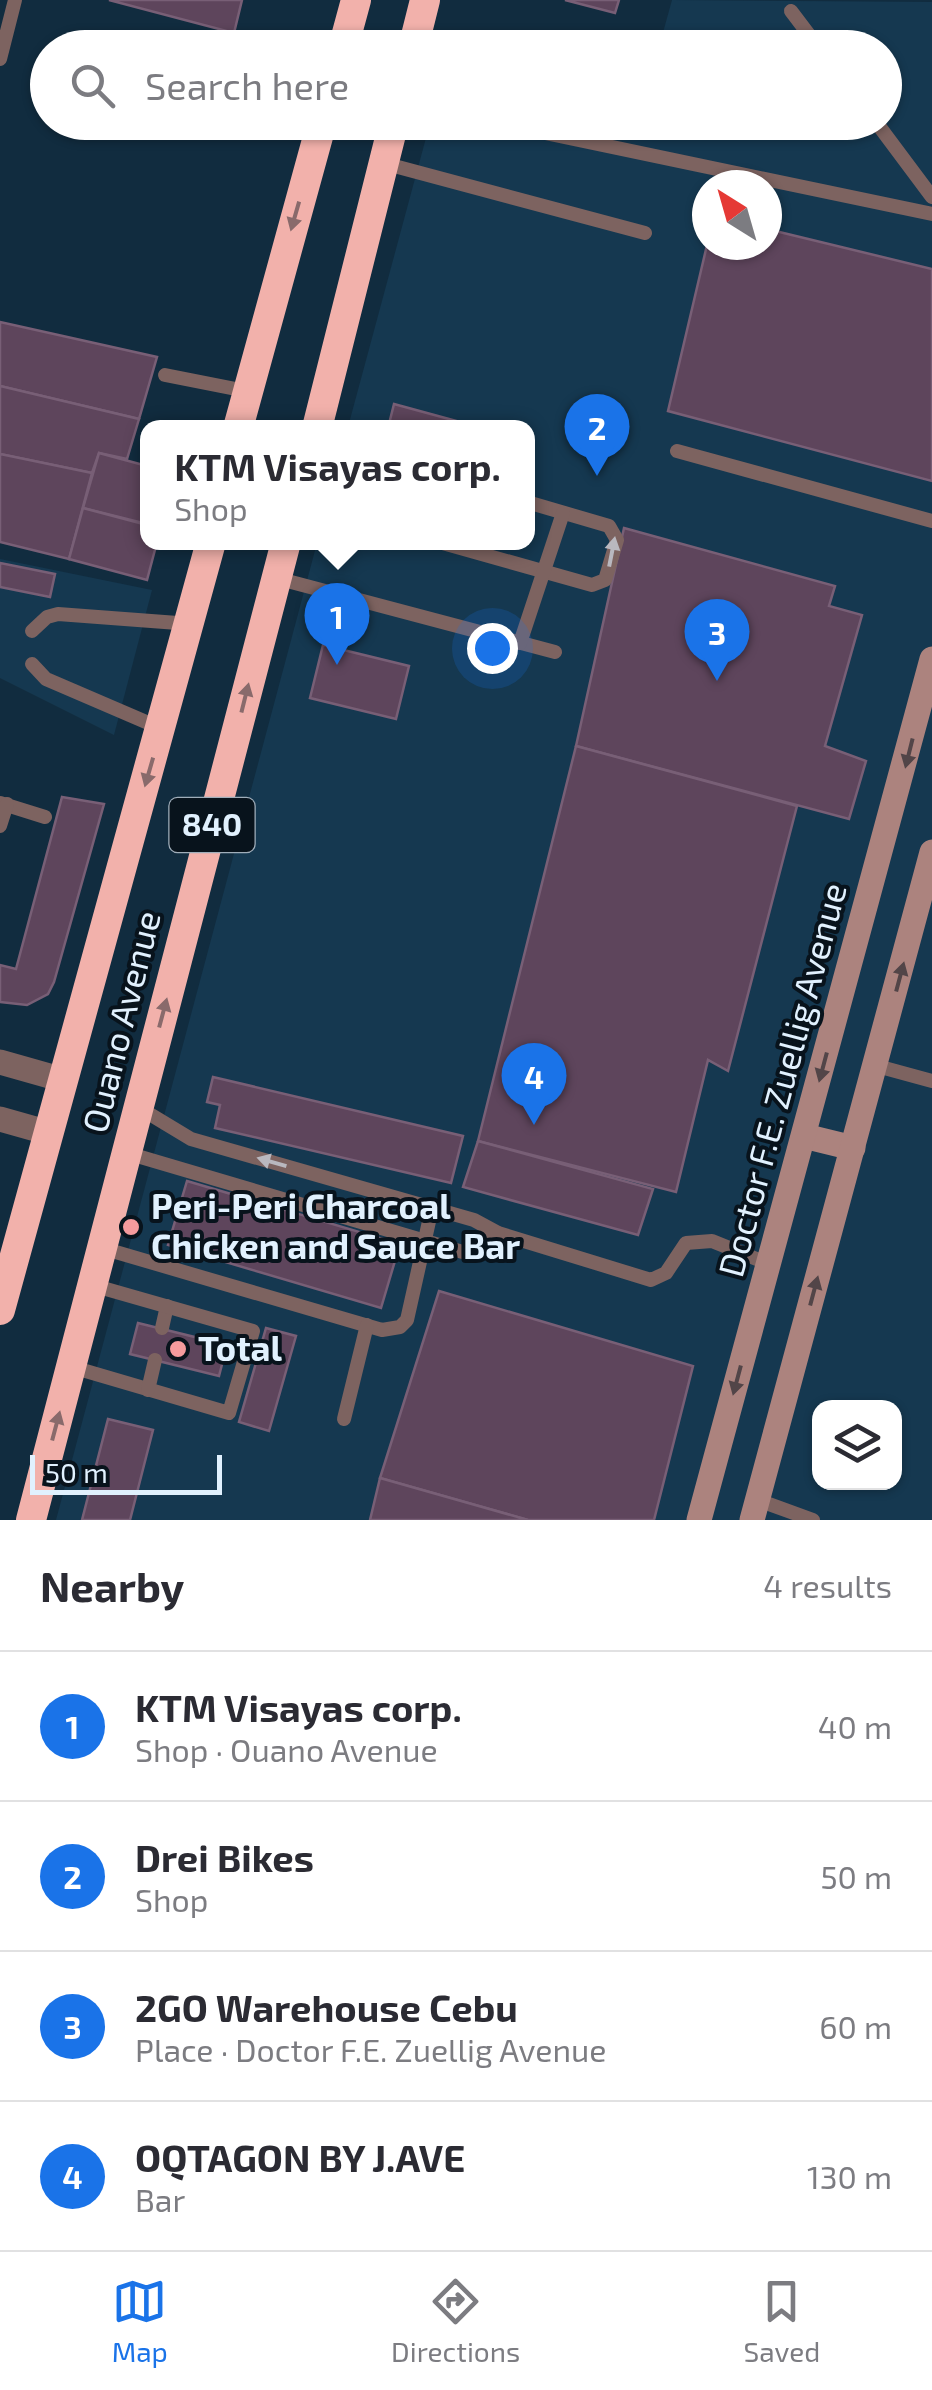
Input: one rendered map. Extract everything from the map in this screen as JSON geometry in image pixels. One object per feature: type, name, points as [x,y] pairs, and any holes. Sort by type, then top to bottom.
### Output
[{"type":"highway","points":[[348,30],[356,0]]},
{"type":"highway","points":[[418,30],[425,0]]},
{"type":"highway","points":[[240,420],[317,140]]},
{"type":"highway","points":[[318,420],[389,140]]},
{"type":"highway","name":"Ouano Avenue","points":[[0,1310],[60,1079],[192,624],[209,550]]},
{"type":"highway","name":"Ouano Avenue","points":[[30,1520],[284,550]]},
{"type":"street","name":"Doctor F.E. Zuellig Avenue","points":[[699,1520],[932,658]]},
{"type":"street","points":[[755,1510],[932,852]]},
{"type":"street","points":[[0,1062],[60,1079]]},
{"type":"street","points":[[0,1119],[46,1132]]},
{"type":"street","points":[[804,1136],[853,1148]]},
{"type":"lane","points":[[0,58],[15,0]]},
{"type":"lane","points":[[792,11],[806,30]]},
{"type":"lane","points":[[579,140],[932,214]]},
{"type":"lane","points":[[889,140],[932,197]]},
{"type":"lane","points":[[383,164],[645,232]]},
{"type":"lane","points":[[164,375],[246,391]]},
{"type":"lane","points":[[677,451],[932,521]]},
{"type":"lane","points":[[467,550],[592,584],[605,580],[617,540],[609,526],[535,504]]},
{"type":"lane","points":[[520,643],[563,513]]},
{"type":"lane","points":[[276,578],[554,652]]},
{"type":"lane","points":[[32,632],[58,614],[192,624]]},
{"type":"lane","points":[[32,664],[46,678],[162,729]]},
{"type":"lane","points":[[0,826],[3,804],[45,817]]},
{"type":"lane","points":[[876,1066],[932,1081]]},
{"type":"lane","points":[[138,1107],[191,1138],[474,1220],[498,1233],[651,1280],[666,1273],[686,1243],[712,1241],[768,1264]]},
{"type":"lane","points":[[126,1153],[466,1253],[498,1233]]},
{"type":"lane","points":[[102,1248],[367,1325],[393,1329],[407,1320],[432,1208]]},
{"type":"lane","points":[[72,1367],[229,1413],[253,1330],[92,1285]]},
{"type":"lane","points":[[162,1328],[167,1306]]},
{"type":"lane","points":[[344,1419],[367,1325]]},
{"type":"lane","points":[[148,1390],[155,1360]]},
{"type":"lane","points":[[755,1510],[813,1520]]},
{"type":"shaded area","points":[[672,0],[932,2],[932,1520],[56,1520],[315,550],[535,550],[535,420],[350,420],[425,140],[902,140],[902,30],[664,30]]},
{"type":"shaded area","points":[[0,559],[152,590],[114,735],[0,678]]},
{"type":"building","points":[[109,0],[242,0],[235,30]]},
{"type":"building","points":[[565,0],[619,0],[615,13]]},
{"type":"building","points":[[782,233],[932,269],[932,481],[668,411],[703,260],[782,260]]},
{"type":"building","points":[[0,322],[157,357],[139,419],[0,386]]},
{"type":"building","points":[[0,386],[139,419],[127,459],[99,453],[92,473],[0,454]]},
{"type":"building","points":[[394,404],[453,420],[390,420]]},
{"type":"building","points":[[99,453],[140,464],[140,522],[83,508]]},
{"type":"building","points":[[0,454],[92,473],[69,559],[0,542]]},
{"type":"building","points":[[83,508],[140,523],[140,550],[155,550],[147,580],[69,559]]},
{"type":"building","points":[[624,528],[835,586],[829,606],[862,615],[825,746],[866,761],[849,819],[576,746]]},
{"type":"building","points":[[0,563],[55,574],[50,597],[0,587]]},
{"type":"building","points":[[323,645],[409,666],[396,719],[310,698]]},
{"type":"building","points":[[576,746],[797,806],[728,1071],[708,1060],[676,1192],[478,1141]]},
{"type":"building","points":[[62,797],[104,804],[54,982],[48,994],[27,1005],[0,1002],[0,965],[16,969]]},
{"type":"building","points":[[213,1077],[463,1136],[451,1183],[215,1128],[220,1105],[207,1102]]},
{"type":"building","points":[[478,1141],[653,1189],[638,1235],[463,1187]]},
{"type":"building","points":[[187,1181],[400,1244],[381,1308],[168,1245]]},
{"type":"building","points":[[439,1291],[693,1366],[654,1520],[528,1520],[380,1478]]},
{"type":"building","name":"Total","points":[[138,1323],[227,1345],[219,1376],[130,1354]]},
{"type":"building","points":[[266,1328],[296,1336],[269,1431],[239,1422]]},
{"type":"building","points":[[108,1419],[153,1430],[130,1520],[82,1520]]},
{"type":"building","points":[[380,1478],[528,1520],[370,1520]]},
{"type":"place","name":"Drei Bikes","points":[[597,476]]},
{"type":"place","name":"KTM Visayas corp.","points":[[337,665]]},
{"type":"place","name":"2GO Warehouse Cebu","points":[[717,681]]},
{"type":"place","name":"OQTAGON BY J.AVE","points":[[534,1125]]},
{"type":"place","name":"Peri-Peri Charcoal Chicken and Sauce Bar","points":[[131,1227]]},
{"type":"place","name":"Total","points":[[178,1349]]}]
